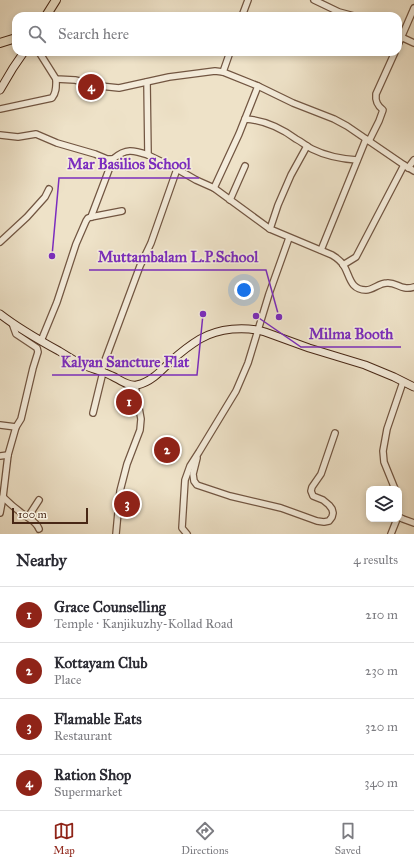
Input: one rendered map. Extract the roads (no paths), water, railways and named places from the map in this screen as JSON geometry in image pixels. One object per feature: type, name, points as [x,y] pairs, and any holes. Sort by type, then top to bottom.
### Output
[{"type":"main road","points":[[48,12],[56,0]]},
{"type":"main road","points":[[0,43],[12,39]]},
{"type":"main road","points":[[0,90],[21,56]]},
{"type":"main road","points":[[0,314],[41,341],[84,365],[102,371],[127,384],[135,386],[155,376],[184,350],[201,338],[221,331],[245,329],[258,330],[365,365],[414,387]]},
{"type":"street","points":[[244,12],[248,0]]},
{"type":"street","points":[[314,0],[339,12]]},
{"type":"street","points":[[402,32],[414,8]]},
{"type":"street","points":[[402,35],[414,43]]},
{"type":"street","points":[[0,109],[52,98],[55,94],[56,78],[42,56]]},
{"type":"street","points":[[223,72],[229,56]]},
{"type":"street","points":[[321,250],[357,160],[379,121],[383,110],[377,105],[375,99],[376,94],[393,56]]},
{"type":"street","points":[[56,78],[119,88],[169,77],[215,71],[223,72],[258,86],[293,103],[334,119],[347,126],[414,171]]},
{"type":"street","points":[[147,82],[148,155]]},
{"type":"street","points":[[214,188],[239,134],[258,86]]},
{"type":"street","points":[[245,119],[253,119],[274,126],[307,146],[328,155],[344,159],[357,160]]},
{"type":"street","points":[[0,135],[18,137],[36,134],[57,143],[107,159],[113,159]]},
{"type":"street","points":[[270,229],[291,175],[307,146]]},
{"type":"street","points":[[91,217],[113,159],[127,151],[136,151],[154,157],[214,188],[270,229],[321,250],[338,259],[343,265],[354,286],[367,290],[386,283],[390,283],[401,288],[409,289],[414,287]]},
{"type":"street","points":[[343,265],[356,257],[406,166],[414,160]]},
{"type":"street","points":[[230,200],[245,166]]},
{"type":"street","points":[[94,412],[102,371],[140,266],[152,243],[177,169]]},
{"type":"street","points":[[0,242],[27,217],[45,197],[49,189]]},
{"type":"street","points":[[41,341],[57,302],[86,221],[91,217],[122,210]]},
{"type":"street","points":[[187,534],[182,528],[185,480],[190,466],[236,391],[248,363],[269,294],[289,238]]},
{"type":"street","points":[[0,513],[3,498],[2,486],[8,455],[16,427],[21,419],[38,352],[37,348],[16,334],[12,322]]},
{"type":"street","points":[[394,486],[384,462],[383,452],[387,429],[403,382]]},
{"type":"street","points":[[116,534],[120,491],[140,430],[142,419],[135,386]]},
{"type":"street","points":[[0,425],[16,427]]},
{"type":"street","points":[[199,452],[193,474],[197,485],[230,496],[281,508],[317,521],[324,522],[329,521],[332,517],[332,509],[323,500],[314,496],[311,493],[311,489],[321,474],[335,433]]},
{"type":"street","points":[[0,456],[8,455]]},
{"type":"street","points":[[3,498],[34,521],[39,529]]},
{"type":"street","points":[[28,517],[39,500]]},
{"type":"street","points":[[402,519],[414,522]]},
{"type":"street","points":[[391,534],[396,522]]},
{"type":"place","name":"Ration Shop","points":[[91,87]]},
{"type":"place","name":"Mar Basilios School","points":[[52,256]]},
{"type":"place","name":"Kalyan Sancture Flat","points":[[203,314]]},
{"type":"place","name":"Milma Booth","points":[[256,316]]},
{"type":"place","name":"Muttambalam L.P.School","points":[[279,317]]},
{"type":"place","name":"Grace Counselling","points":[[129,402]]},
{"type":"place","name":"Kottayam Club","points":[[167,450]]},
{"type":"place","name":"Flamable Eats","points":[[127,504]]}]
